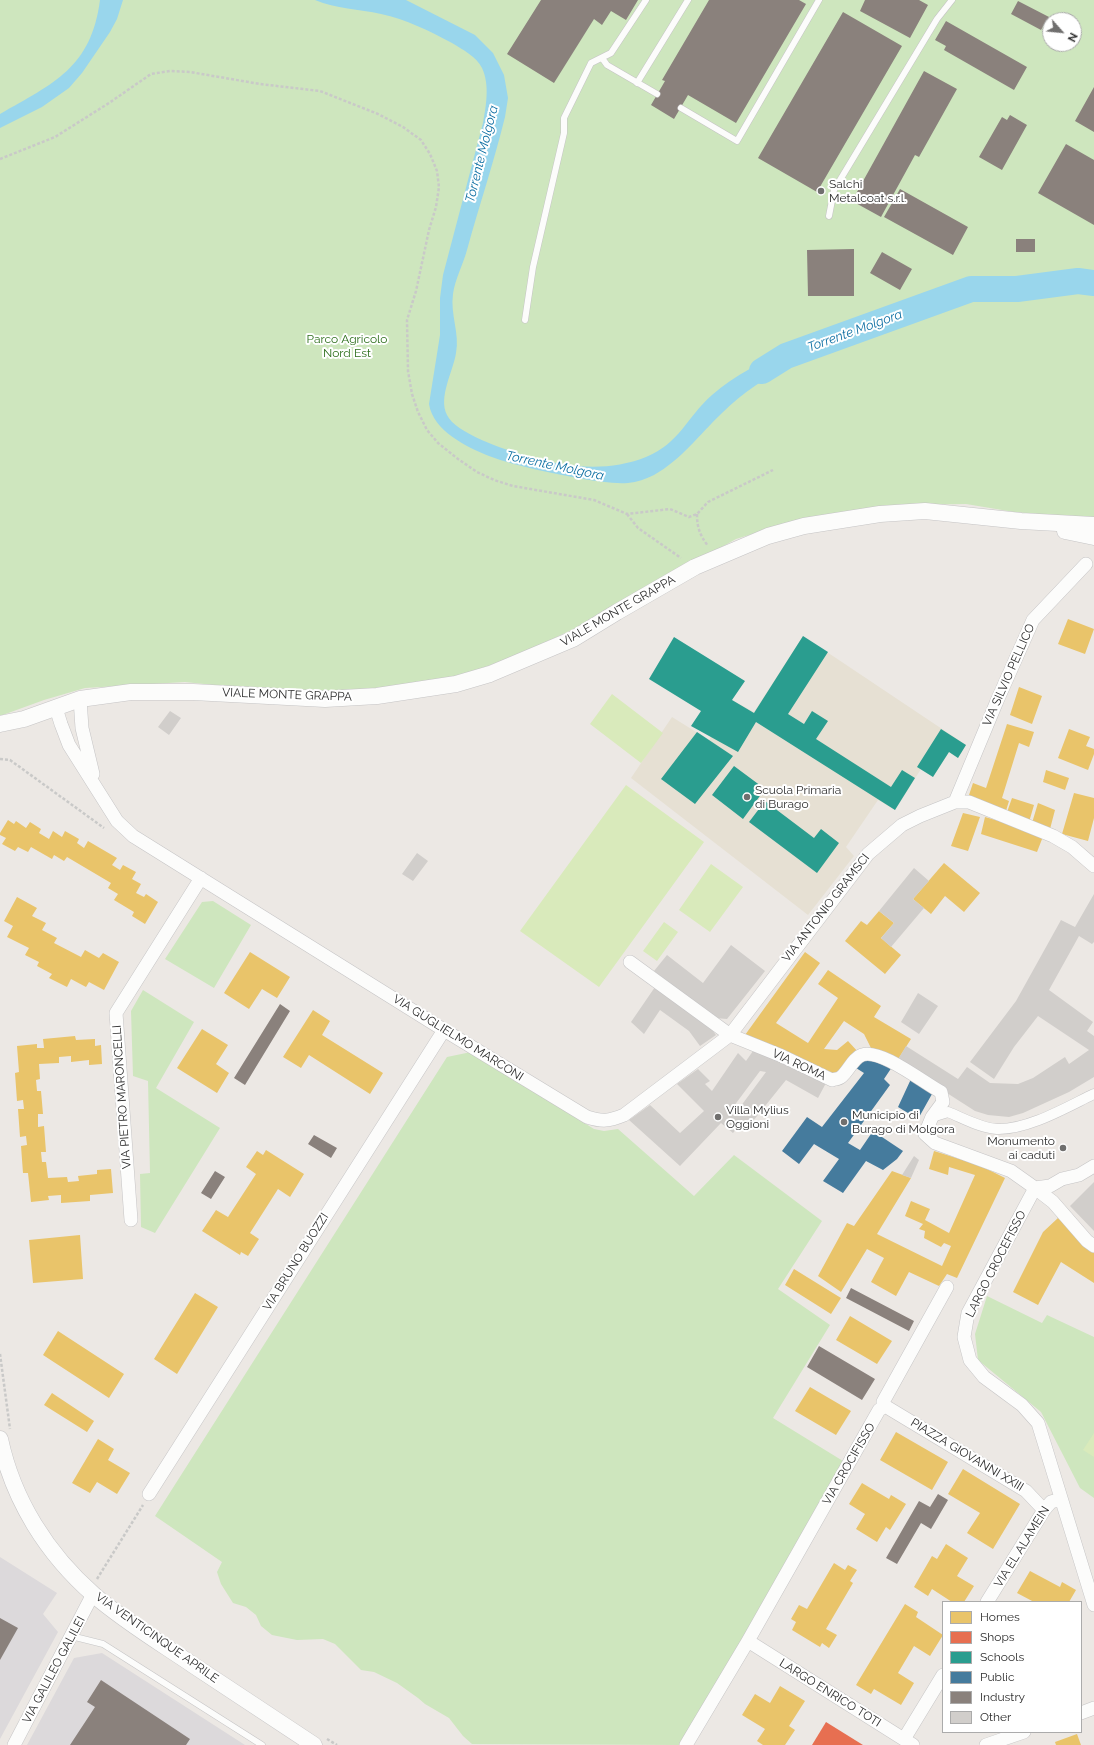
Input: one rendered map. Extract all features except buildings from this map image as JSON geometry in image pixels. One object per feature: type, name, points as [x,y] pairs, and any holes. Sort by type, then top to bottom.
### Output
[{"type":"street","name":"VIALE MONTE GRAPPA","points":[[0,724],[24,719],[80,700],[143,691],[333,698],[377,696],[456,684],[490,674],[573,639],[695,567],[768,536],[804,526],[880,514],[925,511],[1021,521]]},
{"type":"street","points":[[1021,521],[1094,524]]},
{"type":"street","points":[[1021,521],[1094,537]]},
{"type":"street","name":"VIA SILVIO PELLICO","points":[[955,802],[997,700],[1033,620],[1086,564]]},
{"type":"street","name":"VIA GUGLIELMO MARCONI","points":[[80,700],[82,728],[95,786]]},
{"type":"street","name":"VIA GUGLIELMO MARCONI","points":[[56,708],[70,745],[117,821],[133,836],[444,1030],[587,1117],[600,1121],[612,1120],[624,1115],[730,1034]]},
{"type":"street","name":"VIALE MONTE GRAPPA","points":[[0,731],[24,719]]},
{"type":"street","name":"VIA ANTONIO GRAMSCI","points":[[730,1034],[868,854],[902,825],[920,816],[955,802],[969,802],[1053,836],[1072,847],[1094,866]]},
{"type":"street","name":"VIA PIETRO MARONCELLI","points":[[131,1220],[116,1013],[201,878]]},
{"type":"street","points":[[630,962],[730,1034]]},
{"type":"street","name":"VIA BRUNO BUOZZI","points":[[149,1494],[444,1030]]},
{"type":"street","name":"VIA ROMA","points":[[730,1034],[782,1056],[832,1080],[841,1078],[861,1055],[870,1054],[882,1057],[941,1092],[943,1102],[932,1118]]},
{"type":"street","points":[[1094,1094],[1035,1122],[997,1129],[979,1125],[948,1112],[932,1118],[925,1134],[935,1143],[1010,1171],[1053,1202],[1087,1241],[1094,1246]]},
{"type":"street","points":[[1077,1102],[1094,1104]]},
{"type":"street","points":[[1035,1188],[1050,1186],[1062,1179],[1079,1175],[1094,1166]]},
{"type":"street","name":"LARGO CROCEFISSO","points":[[1035,1188],[968,1313],[964,1337],[970,1360],[984,1377],[1022,1405],[1038,1423],[1094,1605]]},
{"type":"street","name":"VIA CROCIFISSO","points":[[686,1745],[748,1642],[879,1410],[885,1406],[883,1402],[947,1287]]},
{"type":"street","name":"PIAZZA GIOVANNI XXIII","points":[[885,1406],[1026,1491],[1044,1510]]},
{"type":"street","name":"VIA VENTICINQUE APRILE","points":[[5,1434],[16,1491],[36,1527],[64,1564],[94,1594],[150,1636],[319,1741]]},
{"type":"street","name":"VIA EL ALAMEIN","points":[[988,1601],[1044,1510],[1051,1502],[1061,1499]]},
{"type":"street","name":"VIA GALILEO GALILEI","points":[[14,1745],[94,1594]]},
{"type":"street","name":"LARGO ENRICO TOTI","points":[[748,1642],[909,1743]]},
{"type":"street","points":[[909,1743],[942,1677]]},
{"type":"street","points":[[1082,1713],[1094,1708]]},
{"type":"street","points":[[986,1745],[1021,1733]]},
{"type":"lane","points":[[525,320],[533,267],[564,133],[564,118],[590,63],[611,53],[646,0]]},
{"type":"lane","points":[[637,83],[688,0]]},
{"type":"lane","points":[[680,108],[737,140],[819,0]]},
{"type":"lane","points":[[829,216],[834,190],[937,20],[952,0]]},
{"type":"lane","points":[[602,58],[607,65],[657,94]]},
{"type":"lane","points":[[71,1636],[103,1644],[262,1745]]},
{"type":"path","points":[[0,159],[55,137],[152,74],[170,71],[190,72],[260,84],[320,91],[378,114],[403,127],[421,140],[430,154],[437,171],[439,187],[436,207],[429,230],[416,291],[408,320],[408,371],[412,394],[418,412],[427,430],[438,443],[458,459],[477,472],[494,480],[513,486],[594,500],[627,514],[638,528],[695,567]]},
{"type":"path","points":[[627,514],[670,509],[688,517],[697,514],[708,502],[772,470]]},
{"type":"path","points":[[697,514],[697,526],[700,535],[710,548],[724,555]]},
{"type":"path","points":[[0,759],[10,760],[108,830]]},
{"type":"path","points":[[0,1354],[5,1434]]},
{"type":"path","points":[[92,1576],[96,1580],[149,1494]]},
{"type":"path","points":[[319,1741],[337,1745]]},
{"type":"shaded area","points":[[803,636],[966,745],[958,758],[949,752],[933,777],[921,769],[895,810],[878,800],[846,847],[854,856],[808,915],[631,778],[672,717],[709,740],[732,700],[754,712]]},
{"type":"shaded area","points":[[0,1557],[57,1593],[43,1614],[58,1632],[0,1739]]},
{"type":"shaded area","points":[[102,1653],[245,1745],[27,1745],[74,1658]]},
{"type":"green space","name":"Parco Agricolo Nord Est","points":[[0,0],[1094,0],[1094,519],[1014,512],[966,504],[902,505],[782,525],[736,539],[602,615],[526,652],[458,677],[403,689],[339,692],[233,687],[185,682],[85,688],[44,700],[0,716]]},
{"type":"green space","points":[[612,694],[663,733],[641,763],[590,724]]},
{"type":"green space","points":[[626,785],[704,842],[599,987],[520,931]]},
{"type":"green space","points":[[711,864],[743,887],[710,932],[679,910]]},
{"type":"green space","points":[[213,901],[251,925],[214,988],[165,959],[202,902]]},
{"type":"green space","points":[[664,922],[678,932],[657,961],[643,951]]},
{"type":"green space","points":[[143,990],[194,1022],[156,1088],[220,1128],[155,1233],[141,1227],[140,1174],[150,1173],[148,1081],[133,1076],[131,1011]]},
{"type":"green space","points":[[471,1052],[594,1129],[604,1131],[618,1129],[694,1196],[734,1155],[822,1221],[778,1289],[830,1325],[773,1418],[843,1461],[769,1595],[679,1745],[472,1744],[463,1736],[449,1718],[425,1704],[397,1683],[374,1672],[361,1670],[335,1644],[323,1639],[297,1640],[272,1635],[261,1626],[256,1615],[246,1607],[233,1603],[221,1584],[217,1572],[222,1562],[155,1516],[447,1057]]},
{"type":"green space","points":[[987,1296],[1042,1323],[1047,1315],[1094,1337],[1094,1498],[1080,1488],[1041,1412],[978,1360],[975,1334]]},
{"type":"green space","points":[[1094,1433],[1094,1457],[1083,1450]]},
{"type":"water","points":[[100,0],[123,0],[117,19],[110,32],[82,73],[69,88],[42,107],[0,128],[0,114],[53,82],[67,71],[79,58],[88,42],[95,23]]},
{"type":"water","name":"Torrente Molgora","points":[[315,0],[406,0],[475,35],[493,53],[504,75],[508,98],[505,117],[453,294],[452,301],[457,346],[444,400],[447,415],[452,422],[470,434],[494,445],[516,453],[554,463],[600,467],[616,465],[646,457],[667,445],[712,395],[730,381],[750,369],[791,348],[796,362],[766,379],[738,399],[721,414],[681,455],[664,469],[635,482],[611,483],[571,477],[524,467],[489,456],[461,443],[452,437],[437,422],[432,414],[429,404],[440,335],[440,298],[443,275],[483,123],[487,88],[482,68],[469,54],[452,43],[417,26],[390,16],[339,7]]},
{"type":"waterway","name":"Torrente Molgora","points":[[762,371],[786,356],[971,289],[1017,289],[1078,281],[1094,283]]},
{"type":"place","name":"Salchi Metalcoat s.r.l.","points":[[821,191]]},
{"type":"place","name":"Scuola Primaria di Burago","points":[[747,797]]},
{"type":"place","name":"Villa Mylius Oggioni","points":[[718,1117]]},
{"type":"place","name":"Municipio di Burago di Molgora","points":[[844,1122]]},
{"type":"place","name":"Monumento ai caduti","points":[[1063,1148]]}]
